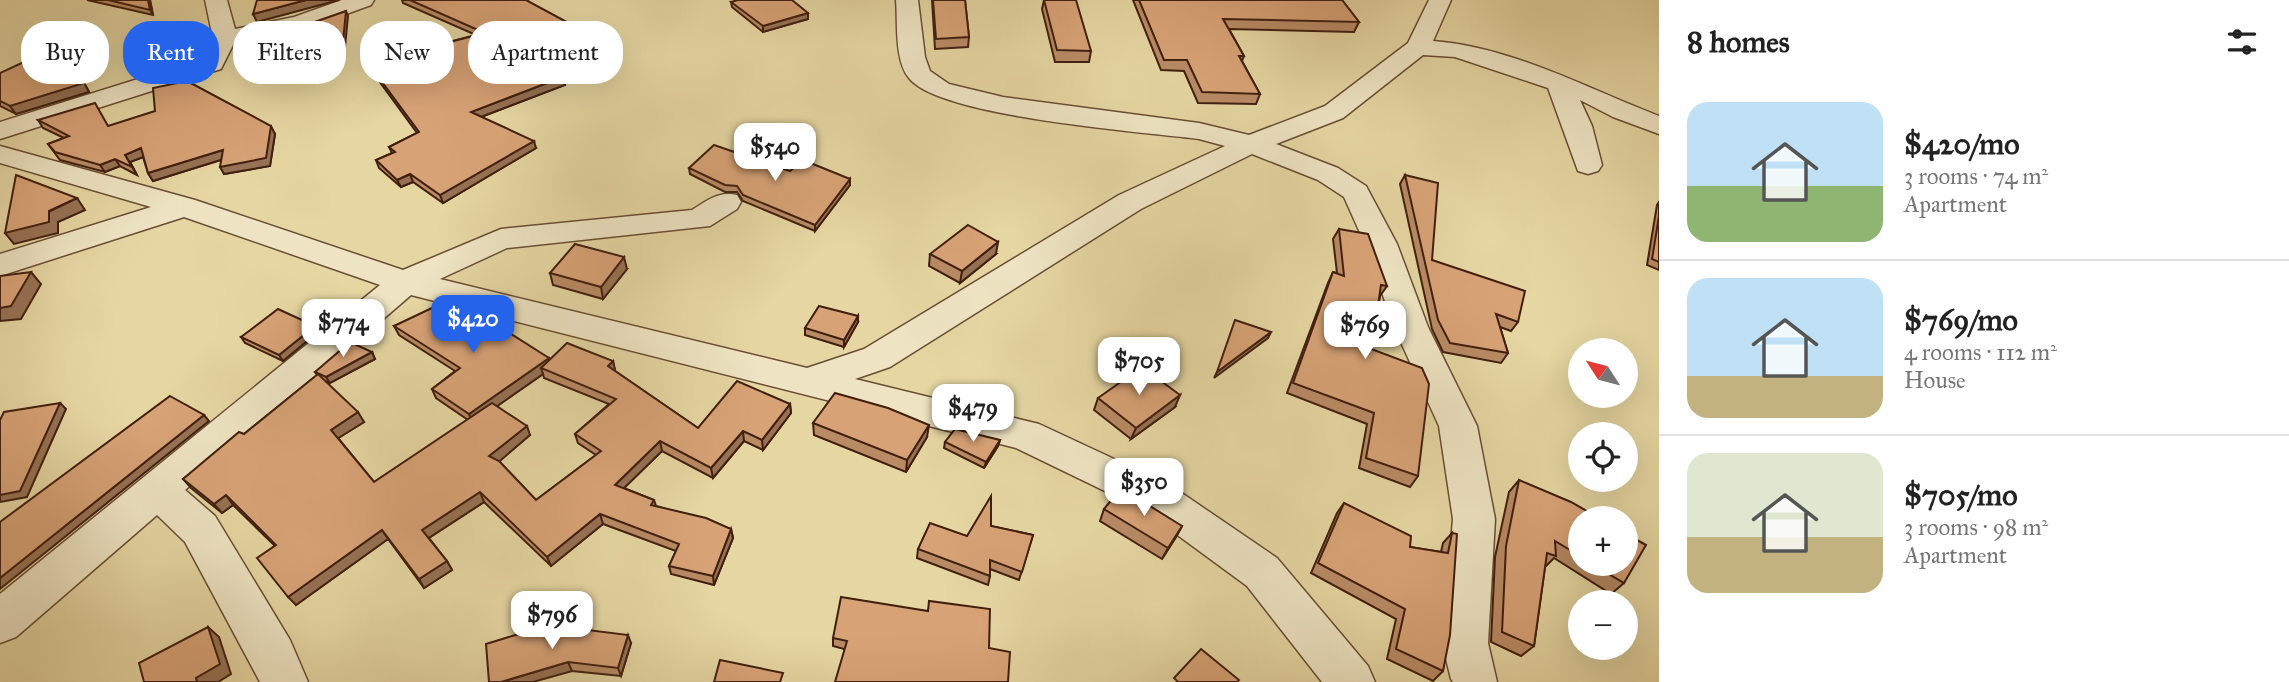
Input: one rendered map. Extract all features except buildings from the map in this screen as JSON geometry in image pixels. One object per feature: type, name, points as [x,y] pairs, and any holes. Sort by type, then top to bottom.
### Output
[{"type":"street","points":[[0,131],[212,64],[225,38],[216,0]]},
{"type":"street","points":[[225,38],[300,23],[363,0]]},
{"type":"street","points":[[907,0],[913,57],[919,75],[940,90],[1003,105],[1199,131],[1251,144],[1328,174],[1356,192],[1381,244],[1411,327],[1458,426],[1474,519],[1465,643],[1475,679]]},
{"type":"street","points":[[809,381],[877,358],[1130,202],[1251,144],[1334,112],[1418,47],[1432,4]]},
{"type":"street","points":[[1418,47],[1458,50],[1590,92],[1619,110],[1643,117],[1659,126]]},
{"type":"street","points":[[1559,83],[1578,126],[1588,165]]},
{"type":"street","points":[[0,154],[184,207],[405,282],[1026,435],[1156,497],[1262,572],[1350,682]]},
{"type":"street","points":[[0,622],[405,282],[501,239],[699,219],[726,202]]},
{"type":"street","points":[[0,265],[184,207]]},
{"type":"street","points":[[158,491],[200,529],[274,656],[284,682]]}]
